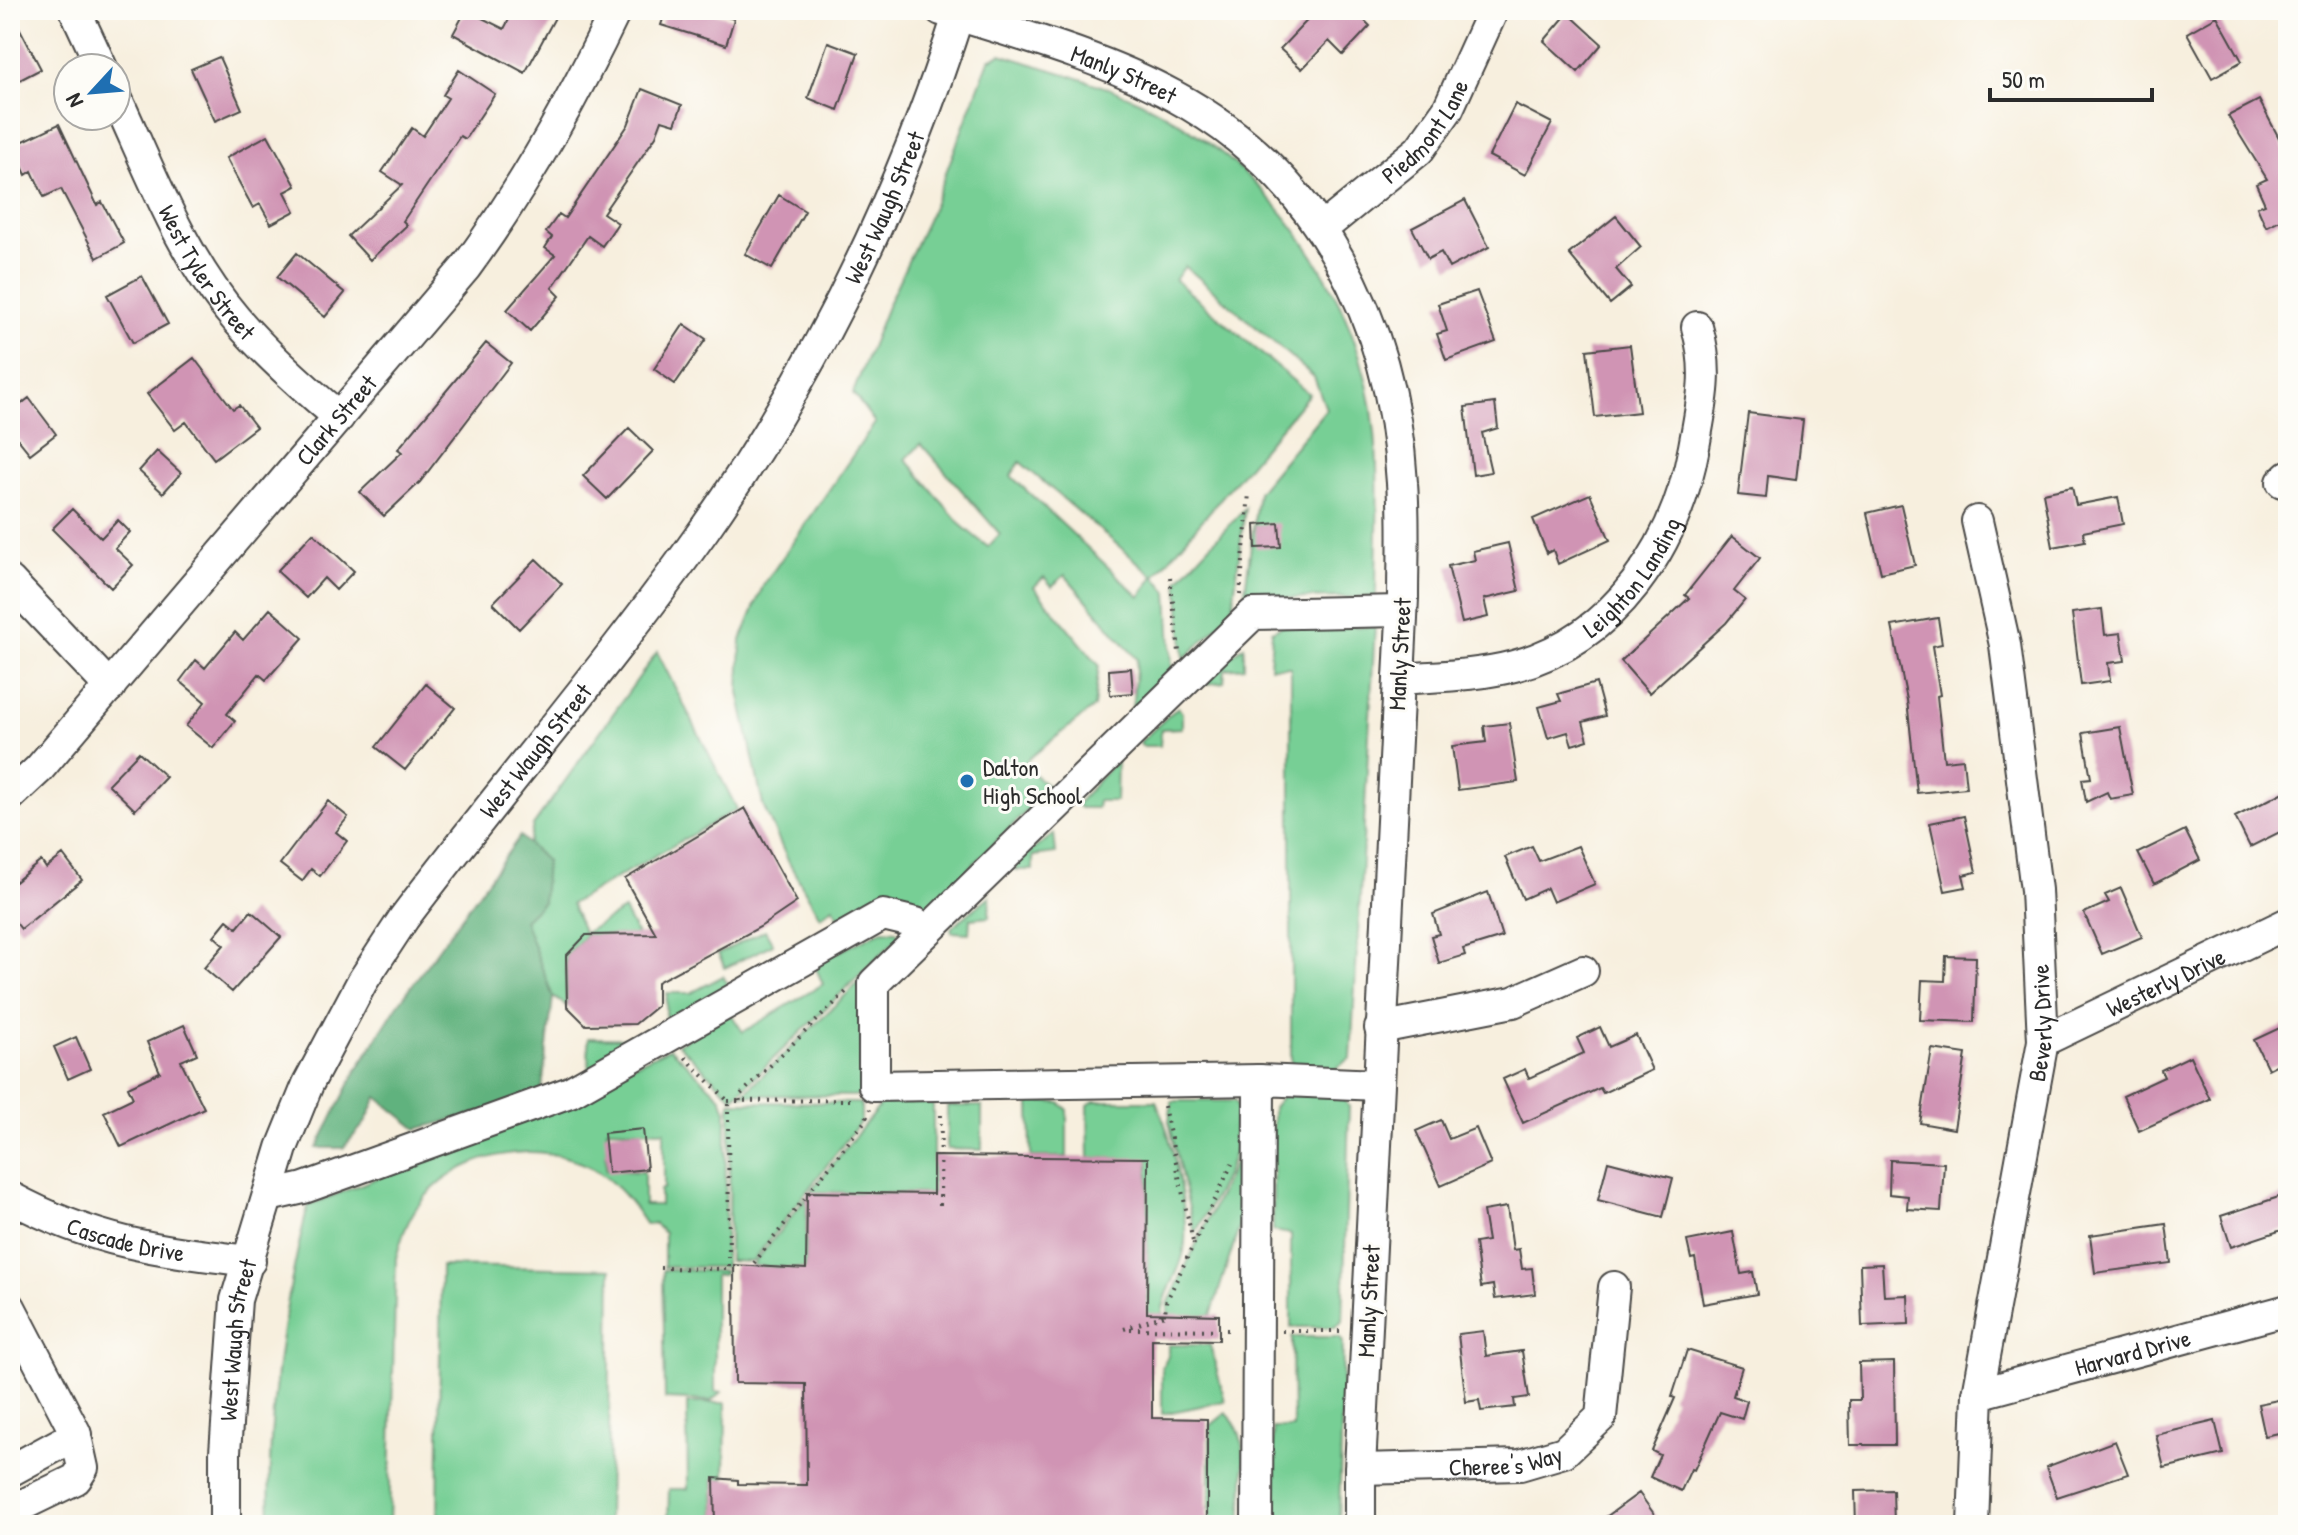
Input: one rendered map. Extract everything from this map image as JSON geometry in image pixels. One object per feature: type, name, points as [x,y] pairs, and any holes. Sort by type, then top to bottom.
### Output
[{"type":"street","points":[[75,10],[95,52]]},
{"type":"street","name":"Clark Street","points":[[10,796],[39,769],[428,314],[505,213],[550,141],[616,10]]},
{"type":"street","name":"Piedmont Lane","points":[[1323,228],[1419,150],[1448,109],[1468,73],[1493,10]]},
{"type":"street","name":"Manly Street","points":[[953,12],[1121,71],[1173,95],[1256,150],[1323,228],[1370,318],[1385,364],[1402,483],[1402,611],[1380,1028],[1360,1525]]},
{"type":"street","name":"West Waugh Street","points":[[225,1525],[225,1452],[236,1300],[282,1148],[308,1084],[362,982],[460,844],[704,530],[793,392],[876,233],[908,158],[953,12]]},
{"type":"street","name":"West Tyler Street","points":[[132,132],[166,208],[203,274],[235,317],[286,372],[339,417]]},
{"type":"street","name":"Leighton Landing","points":[[1399,679],[1468,674],[1515,666],[1589,632],[1623,599],[1652,561],[1675,520],[1689,478],[1706,377],[1697,327]]},
{"type":"street","name":"Beverly Drive","points":[[1973,1525],[1978,1394],[2043,1041],[2036,890],[2005,645],[1977,521]]},
{"type":"street","points":[[10,581],[110,687]]},
{"type":"street","points":[[1378,1085],[1259,1080],[874,1086],[874,983],[1253,614],[1402,611]]},
{"type":"street","points":[[269,1196],[304,1188],[570,1092],[883,915],[916,923]]},
{"type":"street","name":"Westerly Drive","points":[[2043,1041],[2288,923]]},
{"type":"street","points":[[1380,1028],[1513,1002],[1583,971]]},
{"type":"street","points":[[1257,1525],[1259,1080]]},
{"type":"street","name":"Cascade Drive","points":[[14,1210],[138,1247],[250,1261]]},
{"type":"street","name":"Cheree's Way","points":[[1360,1469],[1520,1465],[1564,1452],[1601,1417],[1614,1287]]},
{"type":"street","points":[[10,1307],[76,1435],[83,1468],[76,1479],[10,1511]]},
{"type":"street","name":"Harvard Drive","points":[[1978,1394],[2288,1310]]},
{"type":"street","points":[[10,1471],[76,1435]]},
{"type":"path","points":[[1239,609],[1249,493]]},
{"type":"path","points":[[660,1268],[729,1269],[728,1101],[676,1049]]},
{"type":"path","points":[[940,1205],[941,1099]]},
{"type":"path","points":[[1162,1099],[1193,1242]]},
{"type":"path","points":[[728,1101],[861,1100]]},
{"type":"path","points":[[754,1263],[865,1121],[873,1101]]},
{"type":"path","points":[[1124,1329],[1165,1315],[1166,1302],[1235,1158]]},
{"type":"green space","points":[[1001,54],[1088,81],[1139,101],[1185,127],[1228,158],[1266,195],[1300,237],[1328,282],[1351,330],[1366,381],[1375,433],[1378,495],[1376,597],[1280,598],[1243,606],[1258,492],[1326,409],[1314,377],[1185,266],[1175,280],[1309,394],[1155,576],[1168,592],[1172,669],[1132,709],[1137,659],[1065,575],[1052,586],[1044,577],[1034,587],[1099,665],[1094,707],[1026,761],[1028,769],[1050,788],[931,906],[904,900],[884,901],[843,924],[833,907],[820,917],[789,863],[763,805],[739,692],[741,640],[763,586],[875,423],[853,393],[888,304],[930,214],[989,60]],"holes":[[[921,444],[1000,534],[988,547],[962,526],[906,459]],[[1020,462],[1154,576],[1140,597],[1011,476]]]},
{"type":"green space","points":[[1245,508],[1232,612],[1184,659],[1178,580]]},
{"type":"green space","points":[[1283,625],[1375,627],[1351,1058],[1335,1069],[1291,1069],[1291,667],[1270,667],[1272,631]]},
{"type":"green space","points":[[1244,646],[1244,667],[1225,669],[1224,682],[1206,684],[1205,676]]},
{"type":"green space","points":[[657,652],[737,809],[571,904],[584,933],[624,910],[637,935],[586,935],[566,956],[567,1006],[553,997],[510,919],[533,826]]},
{"type":"green space","points":[[1178,707],[1182,713],[1182,728],[1161,729],[1160,746],[1142,746],[1140,742]]},
{"type":"green space","points":[[1117,760],[1116,801],[1098,801],[1097,808],[1080,808],[1077,804]]},
{"type":"green space","points":[[1054,834],[1056,853],[1033,856],[1033,870],[1016,870],[1013,865]]},
{"type":"green space","points":[[520,836],[546,861],[543,902],[524,920],[553,997],[541,1097],[417,1129],[377,1097],[365,1123],[343,1148],[317,1148],[355,1073],[397,1006]]},
{"type":"green space","points":[[990,896],[989,917],[970,919],[969,933],[952,932],[951,928]]},
{"type":"green space","points":[[765,930],[773,944],[725,968],[718,954]]},
{"type":"green space","points":[[883,930],[896,931],[900,936],[733,1098],[678,1044],[731,1014],[743,1032],[823,984],[814,964]]},
{"type":"green space","points":[[723,976],[731,990],[665,1031],[667,993],[691,993]]},
{"type":"green space","points":[[861,980],[861,1096],[742,1095]]},
{"type":"green space","points":[[588,1038],[653,1039],[589,1075]]},
{"type":"green space","points":[[670,1048],[721,1097],[726,1111],[725,1267],[664,1267],[664,1233],[655,1224],[646,1225],[616,1186],[592,1168],[570,1158],[522,1152],[474,1163],[452,1174],[417,1207],[396,1258],[389,1525],[270,1525],[273,1404],[283,1324],[308,1206],[475,1138]],"holes":[[[607,1129],[664,1131],[664,1188],[660,1190],[660,1205],[644,1205],[644,1172],[606,1170]]]},
{"type":"green space","points":[[1329,1094],[1345,1100],[1349,1107],[1343,1321],[1335,1327],[1291,1327],[1291,1234],[1273,1231],[1273,1107],[1283,1095]]},
{"type":"green space","points":[[1030,1101],[1060,1103],[1067,1109],[1067,1157],[1031,1157]]},
{"type":"green space","points":[[1094,1101],[1156,1101],[1168,1134],[1182,1200],[1185,1240],[1181,1263],[1165,1299],[1162,1315],[1124,1314],[1147,1300],[1148,1159],[1089,1158],[1088,1105]]},
{"type":"green space","points":[[1172,1101],[1235,1101],[1240,1115],[1235,1150],[1195,1234],[1169,1121]]},
{"type":"green space","points":[[730,1102],[861,1103],[861,1121],[752,1262],[729,1261]]},
{"type":"green space","points":[[882,1103],[933,1103],[933,1194],[810,1192]]},
{"type":"green space","points":[[947,1106],[982,1106],[982,1150],[947,1149]]},
{"type":"green space","points":[[1240,1151],[1239,1228],[1211,1315],[1168,1315],[1168,1304]]},
{"type":"green space","points":[[807,1197],[806,1269],[752,1266]]},
{"type":"green space","points":[[441,1266],[611,1269],[608,1525],[438,1525]]},
{"type":"green space","points":[[663,1270],[725,1271],[723,1275],[715,1275],[715,1391],[722,1392],[711,1401],[665,1399]]},
{"type":"green space","points":[[1292,1337],[1339,1337],[1343,1342],[1339,1525],[1273,1525],[1273,1428],[1293,1428]]},
{"type":"green space","points":[[1168,1345],[1210,1345],[1225,1401],[1162,1414],[1162,1367],[1168,1356]]},
{"type":"green space","points":[[687,1403],[726,1403],[725,1479],[714,1479],[715,1525],[668,1525],[669,1489],[688,1489]]},
{"type":"green space","points":[[1226,1413],[1235,1423],[1243,1450],[1241,1525],[1210,1525],[1210,1426]]},
{"type":"building","points":[[10,10],[41,69],[10,85]]},
{"type":"building","points":[[466,10],[504,29],[514,10],[559,10],[525,73],[453,34]]},
{"type":"building","points":[[666,10],[704,10],[734,19],[726,45],[661,25]]},
{"type":"building","points":[[1317,10],[1354,10],[1370,26],[1343,55],[1329,41],[1302,69],[1280,49]]},
{"type":"building","points":[[1568,13],[1602,44],[1578,72],[1544,41]]},
{"type":"building","points":[[2217,16],[2242,61],[2212,78],[2187,33]]},
{"type":"building","points":[[828,42],[858,53],[838,110],[808,98]]},
{"type":"building","points":[[219,57],[242,109],[215,121],[191,69]]},
{"type":"building","points":[[459,70],[495,94],[465,139],[460,136],[403,221],[407,225],[370,260],[348,236],[402,185],[382,172],[412,128],[423,136],[448,98],[443,95]]},
{"type":"building","points":[[642,89],[682,105],[675,124],[662,120],[656,136],[603,213],[618,223],[602,246],[588,236],[552,288],[560,296],[530,331],[507,310],[555,255],[545,248],[552,237],[546,232],[559,214],[565,218],[628,125]]},
{"type":"building","points":[[2259,100],[2288,155],[2288,216],[2266,227],[2257,207],[2265,204],[2256,184],[2267,179],[2228,116]]},
{"type":"building","points":[[1515,104],[1552,123],[1525,175],[1489,156]]},
{"type":"building","points":[[52,127],[52,132],[63,132],[97,205],[102,202],[124,243],[97,258],[61,189],[44,197],[32,171],[26,175],[13,146]]},
{"type":"building","points":[[268,135],[296,186],[285,192],[295,211],[271,224],[260,204],[253,208],[226,158]]},
{"type":"building","points":[[779,195],[805,211],[772,269],[745,254]]},
{"type":"building","points":[[1465,200],[1489,247],[1449,268],[1441,252],[1428,259],[1412,228]]},
{"type":"building","points":[[1616,216],[1641,247],[1616,269],[1631,287],[1610,304],[1569,254]]},
{"type":"building","points":[[297,253],[345,293],[325,317],[277,277]]},
{"type":"building","points":[[142,276],[168,324],[133,343],[107,295]]},
{"type":"building","points":[[1477,291],[1496,342],[1446,360],[1437,334],[1447,331],[1438,304]]},
{"type":"building","points":[[684,324],[706,339],[675,384],[654,369]]},
{"type":"building","points":[[486,343],[511,363],[420,482],[384,516],[360,492],[402,452],[398,449]]},
{"type":"building","points":[[1630,345],[1639,412],[1595,417],[1587,350]]},
{"type":"building","points":[[194,358],[233,409],[239,405],[256,427],[214,459],[186,422],[175,430],[147,394]]},
{"type":"building","points":[[29,398],[56,434],[30,454],[10,429],[10,413]]},
{"type":"building","points":[[1495,403],[1498,428],[1482,433],[1491,472],[1473,475],[1465,407]]},
{"type":"building","points":[[1748,413],[1803,420],[1796,480],[1768,476],[1766,498],[1738,495]]},
{"type":"building","points":[[629,428],[653,451],[607,499],[583,476]]},
{"type":"building","points":[[157,451],[181,473],[163,493],[139,471]]},
{"type":"building","points":[[2072,487],[2076,505],[2118,497],[2123,524],[2083,532],[2085,541],[2053,547],[2043,493]]},
{"type":"building","points":[[1590,494],[1610,540],[1558,564],[1553,550],[1547,553],[1533,519]]},
{"type":"building","points":[[1901,505],[1915,565],[1881,573],[1867,513]]},
{"type":"building","points":[[72,509],[101,538],[118,520],[130,532],[115,548],[133,565],[111,588],[52,529]]},
{"type":"building","points":[[1279,523],[1281,547],[1256,548],[1255,525]]},
{"type":"building","points":[[313,533],[354,571],[336,590],[324,578],[306,598],[277,571]]},
{"type":"building","points":[[1732,536],[1760,558],[1734,591],[1745,600],[1726,623],[1649,693],[1621,661],[1689,598],[1685,595]]},
{"type":"building","points":[[1508,543],[1519,591],[1484,599],[1488,617],[1462,623],[1448,566],[1475,560],[1473,551]]},
{"type":"building","points":[[536,559],[562,584],[519,629],[493,603]]},
{"type":"building","points":[[270,609],[303,638],[266,680],[259,674],[227,714],[235,721],[213,748],[186,726],[205,702],[180,681],[196,660],[205,668],[235,632],[243,640]]},
{"type":"building","points":[[2102,609],[2105,635],[2121,633],[2125,661],[2108,663],[2110,681],[2081,685],[2072,613]]},
{"type":"building","points":[[1938,618],[1942,644],[1932,646],[1940,695],[1937,696],[1944,761],[1963,759],[1966,788],[1917,793],[1907,700],[1892,626]]},
{"type":"building","points":[[1131,668],[1133,693],[1110,695],[1109,670]]},
{"type":"building","points":[[1596,683],[1605,716],[1583,722],[1588,740],[1572,745],[1568,732],[1548,738],[1539,707],[1561,701],[1558,694]]},
{"type":"building","points":[[426,684],[455,708],[405,770],[376,747]]},
{"type":"building","points":[[1509,723],[1518,782],[1458,790],[1452,746],[1486,742],[1484,726]]},
{"type":"building","points":[[2120,727],[2133,795],[2110,799],[2107,792],[2086,802],[2082,779],[2091,778],[2083,733]]},
{"type":"building","points":[[139,752],[166,777],[135,810],[108,784]]},
{"type":"building","points":[[2288,790],[2288,828],[2250,847],[2235,817]]},
{"type":"building","points":[[328,801],[348,817],[336,832],[347,841],[320,876],[311,869],[302,881],[280,864]]},
{"type":"building","points":[[745,808],[797,902],[760,927],[657,982],[657,1006],[635,1024],[586,1025],[567,1006],[566,956],[586,935],[656,934],[625,879]]},
{"type":"building","points":[[1964,816],[1976,872],[1963,875],[1966,887],[1945,891],[1930,823]]},
{"type":"building","points":[[2185,830],[2200,860],[2154,884],[2138,853]]},
{"type":"building","points":[[1532,846],[1539,861],[1578,846],[1595,884],[1553,902],[1547,888],[1523,899],[1505,857]]},
{"type":"building","points":[[63,855],[82,880],[21,929],[10,915],[10,886],[41,861],[46,868]]},
{"type":"building","points":[[2121,888],[2142,937],[2102,954],[2084,913],[2109,902],[2105,895]]},
{"type":"building","points":[[1488,892],[1502,937],[1463,949],[1465,955],[1439,963],[1431,936],[1439,934],[1433,914]]},
{"type":"building","points":[[251,911],[281,937],[232,992],[204,968],[224,945],[214,936],[227,920],[237,928]]},
{"type":"building","points":[[1946,956],[1976,957],[1974,1022],[1920,1020],[1922,980],[1945,981]]},
{"type":"building","points":[[2288,1024],[2288,1059],[2268,1069],[2254,1040]]},
{"type":"building","points":[[184,1025],[197,1054],[181,1061],[204,1108],[121,1147],[104,1112],[133,1098],[128,1087],[160,1072],[147,1042]]},
{"type":"building","points":[[1600,1027],[1609,1047],[1636,1035],[1652,1070],[1603,1093],[1600,1088],[1523,1123],[1503,1079],[1525,1069],[1529,1078],[1584,1053],[1577,1038]]},
{"type":"building","points":[[76,1037],[90,1069],[68,1079],[54,1047]]},
{"type":"building","points":[[1932,1049],[1966,1054],[1954,1129],[1920,1123]]},
{"type":"building","points":[[2190,1056],[2210,1099],[2139,1131],[2123,1096],[2164,1077],[2161,1070]]},
{"type":"building","points":[[1441,1120],[1449,1139],[1476,1128],[1491,1164],[1441,1186],[1416,1131]]},
{"type":"building","points":[[643,1129],[647,1169],[608,1173],[604,1133]]},
{"type":"building","points":[[933,1156],[1148,1158],[1147,1313],[1219,1315],[1219,1340],[1152,1339],[1152,1418],[1207,1419],[1207,1525],[715,1525],[714,1478],[738,1480],[738,1484],[807,1485],[806,1384],[735,1383],[734,1265],[806,1269],[807,1192],[933,1194]]},
{"type":"building","points":[[1890,1160],[1944,1163],[1941,1211],[1907,1209],[1908,1196],[1889,1194]]},
{"type":"building","points":[[1608,1161],[1673,1178],[1663,1217],[1598,1200]]},
{"type":"building","points":[[2288,1194],[2288,1228],[2231,1247],[2221,1216]]},
{"type":"building","points":[[1507,1207],[1513,1250],[1519,1249],[1522,1269],[1532,1268],[1535,1294],[1495,1299],[1493,1285],[1481,1287],[1475,1243],[1488,1241],[1483,1211]]},
{"type":"building","points":[[2166,1224],[2171,1263],[2095,1273],[2090,1235]]},
{"type":"building","points":[[1733,1232],[1741,1274],[1753,1272],[1757,1294],[1703,1304],[1695,1258],[1691,1259],[1687,1241]]},
{"type":"building","points":[[1882,1264],[1884,1296],[1908,1295],[1909,1324],[1862,1326],[1860,1265]]},
{"type":"building","points":[[1483,1331],[1486,1356],[1522,1351],[1529,1397],[1514,1399],[1515,1407],[1481,1411],[1479,1400],[1466,1402],[1458,1334]]},
{"type":"building","points":[[1687,1350],[1742,1367],[1733,1396],[1747,1401],[1742,1419],[1720,1412],[1681,1491],[1650,1477],[1660,1455],[1652,1451],[1675,1398],[1672,1397]]},
{"type":"building","points":[[1894,1362],[1895,1445],[1850,1445],[1849,1400],[1860,1400],[1859,1363]]},
{"type":"building","points":[[2288,1398],[2288,1431],[2265,1436],[2258,1404]]},
{"type":"building","points":[[2215,1421],[2223,1454],[2164,1468],[2156,1435]]},
{"type":"building","points":[[2115,1441],[2128,1474],[2057,1497],[2046,1467]]},
{"type":"building","points":[[1893,1490],[1894,1525],[1856,1525],[1855,1491]]},
{"type":"building","points":[[1639,1493],[1662,1525],[1595,1525]]},
{"type":"place","name":"Dalton High School","points":[[967,781]]}]
